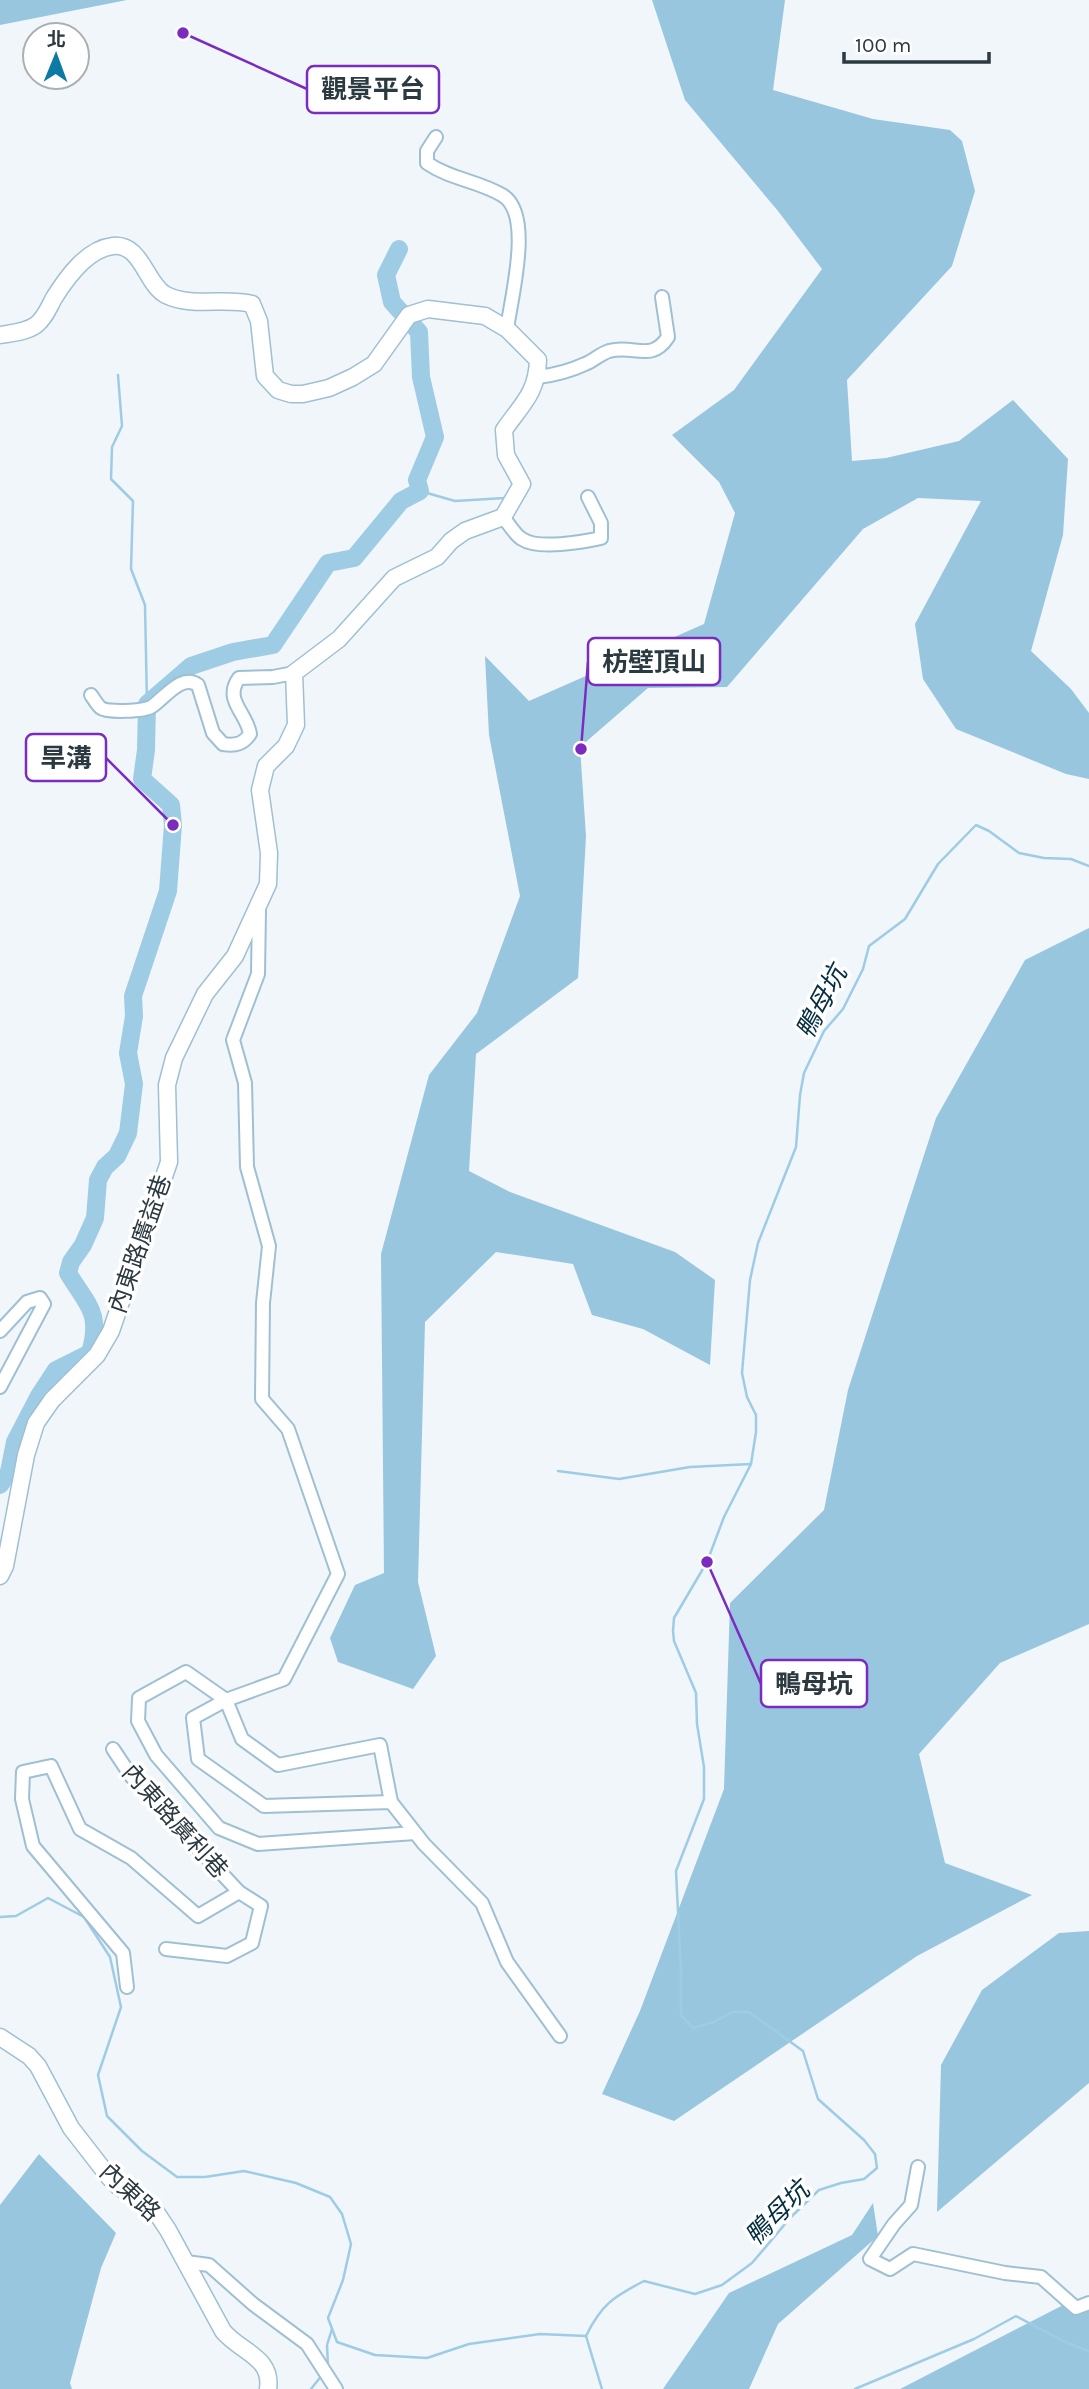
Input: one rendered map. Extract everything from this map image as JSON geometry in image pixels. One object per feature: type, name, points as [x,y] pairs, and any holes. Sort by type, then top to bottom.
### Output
[{"type":"street","points":[[436,136],[427,151],[427,163],[441,173],[502,195],[513,204],[520,233],[507,329]]},
{"type":"street","points":[[0,335],[24,331],[37,324],[63,283],[92,253],[114,246],[127,250],[136,257],[163,294],[182,301],[237,300],[252,304],[259,321],[265,376],[278,390],[290,394],[329,388],[353,377],[373,364],[409,315],[428,309],[485,316],[507,329],[538,359],[538,377],[529,397],[504,430],[506,456],[522,484],[503,517],[466,531],[451,541],[437,557],[394,578],[339,639],[293,673],[239,678],[233,691],[234,700],[249,726],[250,734],[245,741],[223,744],[214,733],[198,685],[194,682],[188,681],[176,687],[145,709],[106,710],[99,706],[91,695]]},
{"type":"street","points":[[538,377],[586,364],[609,351],[657,350],[668,337],[662,297]]},
{"type":"street","points":[[503,517],[521,539],[530,542],[571,545],[601,538],[601,523],[588,497]]},
{"type":"street","name":"內東路廣益巷","points":[[0,1576],[5,1566],[26,1455],[36,1423],[52,1399],[97,1355],[111,1331],[169,1162],[167,1085],[174,1058],[205,994],[235,956],[268,884],[269,853],[260,790],[267,766],[286,746],[296,725],[293,673]]},
{"type":"street","name":"內東路廣益巷","points":[[226,1700],[284,1679],[338,1574],[288,1429],[262,1399],[263,1303],[269,1246],[247,1167],[245,1083],[233,1040],[258,974],[258,905]]},
{"type":"street","points":[[0,1331],[27,1302],[40,1298],[44,1304],[0,1387]]},
{"type":"street","points":[[415,1833],[258,1844],[219,1828],[156,1755],[138,1721],[139,1698],[186,1672],[226,1700],[242,1740],[278,1765],[380,1745],[391,1802],[415,1833],[482,1903],[508,1962],[560,2036]]},
{"type":"street","points":[[226,1700],[193,1718],[198,1759],[264,1806],[391,1802]]},
{"type":"street","name":"內東路廣利巷","points":[[113,1749],[131,1776],[239,1892],[261,1906],[252,1943],[227,1956],[166,1949]]},
{"type":"street","name":"內東路廣利巷","points":[[127,1987],[123,1953],[33,1846],[22,1799],[23,1772],[51,1766],[80,1829],[131,1857],[198,1916],[239,1892]]},
{"type":"street","name":"內東路","points":[[0,2037],[29,2056],[38,2066],[71,2128],[114,2182],[156,2212],[223,2331],[232,2342],[264,2364],[268,2373],[268,2389]]},
{"type":"street","points":[[918,2167],[911,2205],[870,2259],[890,2269],[913,2254],[1005,2273],[1041,2277],[1076,2308],[1089,2303]]},
{"type":"street","points":[[186,2262],[209,2265],[253,2304],[307,2344],[336,2389]]},
{"type":"shaded area","points":[[0,0],[127,0],[0,25]]},
{"type":"shaded area","points":[[652,0],[785,0],[773,90],[873,119],[950,130],[962,141],[975,191],[952,266],[847,380],[852,461],[886,458],[959,441],[1013,400],[1068,459],[1063,535],[1031,651],[1071,689],[1089,713],[1089,779],[1066,774],[956,729],[923,679],[915,624],[981,501],[918,498],[863,529],[727,687],[648,688],[580,747],[586,836],[578,978],[476,1054],[469,1171],[510,1192],[675,1252],[715,1280],[710,1365],[643,1329],[592,1315],[573,1264],[496,1252],[425,1322],[418,1582],[436,1656],[413,1689],[338,1662],[330,1638],[355,1585],[384,1573],[381,1254],[429,1075],[477,1013],[520,896],[489,735],[485,656],[529,701],[704,624],[735,513],[719,482],[672,435],[734,390],[822,269],[778,211],[685,100]]},
{"type":"shaded area","points":[[1089,928],[1089,1624],[1000,1663],[919,1754],[945,1863],[1032,1895],[917,1956],[674,2121],[602,2094],[640,2011],[724,1789],[730,1603],[824,1510],[848,1390],[936,1118],[1025,960]]},
{"type":"shaded area","points":[[1089,1931],[1089,2083],[937,2212],[941,2065],[982,1990],[1059,1933]]},
{"type":"shaded area","points":[[39,2154],[116,2233],[101,2268],[70,2383],[72,2389],[0,2389],[0,2205]]},
{"type":"shaded area","points":[[873,2203],[878,2236],[778,2324],[749,2389],[663,2389],[729,2293],[852,2235]]},
{"type":"shaded area","points":[[1073,2300],[1089,2306],[1089,2389],[900,2389]]},
{"type":"waterway","points":[[0,1485],[9,1472],[15,1442],[39,1396],[56,1370],[90,1353],[93,1339],[91,1310],[68,1273],[71,1262],[83,1245],[95,1218],[98,1180],[105,1167],[117,1156],[128,1133],[134,1084],[128,1053],[134,1016],[133,996],[168,891],[173,825],[171,805],[142,779],[147,704],[191,666],[233,652],[273,645],[328,563],[354,558],[401,501],[420,491],[417,480],[435,437],[421,377],[419,332],[392,302],[386,275],[399,249]]},
{"type":"waterway","points":[[118,375],[122,426],[112,447],[111,479],[133,501],[131,569],[145,605],[147,704]]},
{"type":"waterway","points":[[420,491],[455,501],[505,498]]},
{"type":"waterway","name":"鴨母坑","points":[[586,2336],[609,2303],[644,2281],[695,2294],[722,2285],[752,2263],[791,2217],[819,2190],[864,2179],[877,2168],[875,2154],[864,2140],[818,2099],[803,2051],[749,2012],[732,2012],[714,2022],[693,2028],[681,2015],[676,1871],[704,1799],[704,1767],[697,1724],[696,1693],[674,1641],[674,1618],[707,1562],[724,1517],[751,1464],[756,1415],[747,1397],[742,1373],[750,1280],[758,1243],[796,1147],[804,1073],[824,1031],[843,1009],[863,969],[869,946],[905,919],[938,864],[976,825],[1019,853],[1044,858],[1071,859],[1089,866]]},
{"type":"waterway","points":[[558,1471],[619,1479],[690,1467],[751,1464]]},
{"type":"waterway","points":[[0,1917],[16,1916],[48,1898],[84,1917],[110,1957],[121,2007],[98,2075],[107,2116],[142,2151],[177,2177],[205,2177],[244,2171],[296,2183],[330,2197],[342,2214],[351,2244],[343,2280],[328,2318],[337,2342],[375,2355],[427,2358],[469,2344],[540,2334],[586,2336],[602,2389]]},
{"type":"waterway","points":[[855,2389],[974,2339],[1016,2316],[1065,2342],[1089,2351]]},
{"type":"waterway","points":[[328,2367],[327,2345],[332,2329]]},
{"type":"waterway","points":[[311,2389],[322,2375]]},
{"type":"place","name":"觀景平台","points":[[183,33]]},
{"type":"place","name":"枋壁頂山","points":[[581,749]]},
{"type":"place","name":"旱溝","points":[[173,825]]},
{"type":"place","name":"鴨母坑","points":[[707,1562]]}]
